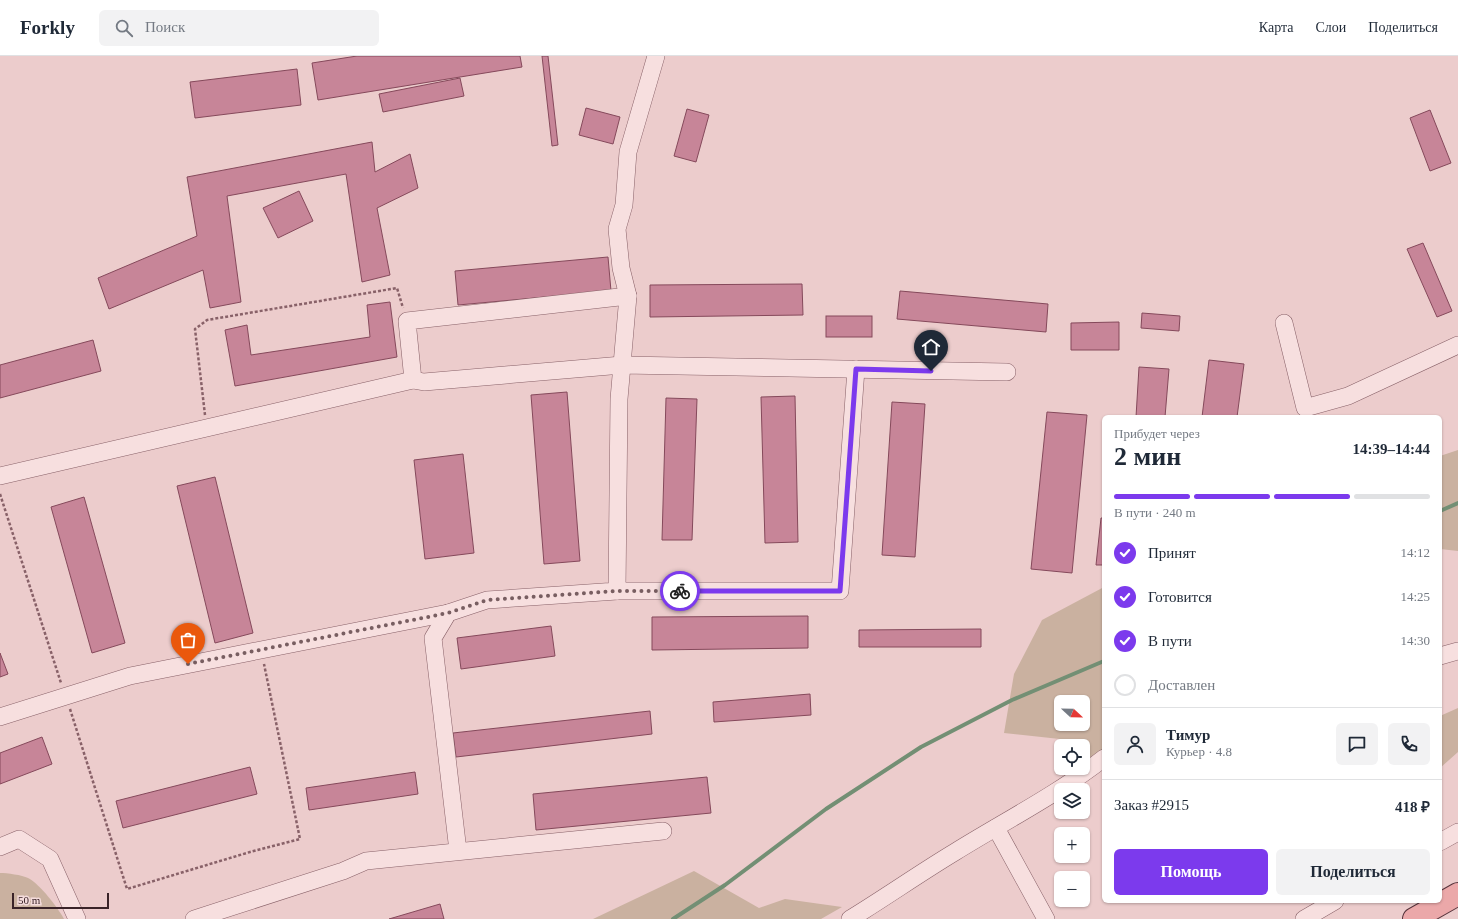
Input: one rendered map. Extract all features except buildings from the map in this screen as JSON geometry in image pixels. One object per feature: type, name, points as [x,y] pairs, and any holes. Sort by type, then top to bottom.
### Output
[{"type":"main road","points":[[1414,919],[1458,894]]},
{"type":"street","points":[[617,591],[619,399],[628,296],[621,268],[617,229],[624,205],[628,152],[656,56]]},
{"type":"street","points":[[413,380],[408,321],[628,296]]},
{"type":"street","points":[[1284,323],[1305,408],[1348,396],[1458,345]]},
{"type":"street","points":[[0,476],[413,380],[424,382],[622,365],[1007,372]]},
{"type":"street","points":[[0,717],[130,676],[448,613],[487,600],[617,591],[840,591],[856,369]]},
{"type":"street","points":[[448,613],[433,638],[458,851]]},
{"type":"street","points":[[1442,655],[1458,651]]},
{"type":"street","points":[[850,919],[868,914],[954,852],[1040,802],[1089,770],[1102,760]]},
{"type":"street","points":[[996,828],[1042,918]]},
{"type":"street","points":[[194,919],[344,872],[366,861],[664,831]]},
{"type":"street","points":[[1442,841],[1458,832]]},
{"type":"street","points":[[0,847],[19,839],[50,859],[78,919]]},
{"type":"street","points":[[1304,919],[1332,903]]},
{"type":"path","points":[[206,428],[195,329],[207,320],[398,288],[408,321]]},
{"type":"path","points":[[0,494],[127,889],[250,852],[300,839],[261,650]]},
{"type":"shaded area","points":[[1458,450],[1458,551],[1442,549],[1442,455]]},
{"type":"shaded area","points":[[1102,588],[1102,766],[1090,757],[1090,739],[1060,739],[1004,733],[1014,674],[1042,620]]},
{"type":"shaded area","points":[[1458,708],[1458,752],[1442,766],[1442,715]]},
{"type":"shaded area","points":[[694,871],[759,908],[785,899],[842,907],[821,919],[593,919]]},
{"type":"shaded area","points":[[0,873],[22,876],[33,881],[58,909],[64,919],[0,919]]},
{"type":"waterway","points":[[1442,510],[1458,503]]},
{"type":"waterway","points":[[673,919],[725,885],[826,809],[921,747],[1012,700],[1102,662]]},
{"type":"way so far","points":[[188,664],[448,613],[487,600],[617,591],[680,591]]},
{"type":"route","points":[[680,591],[840,591],[856,369],[931,371]]}]
